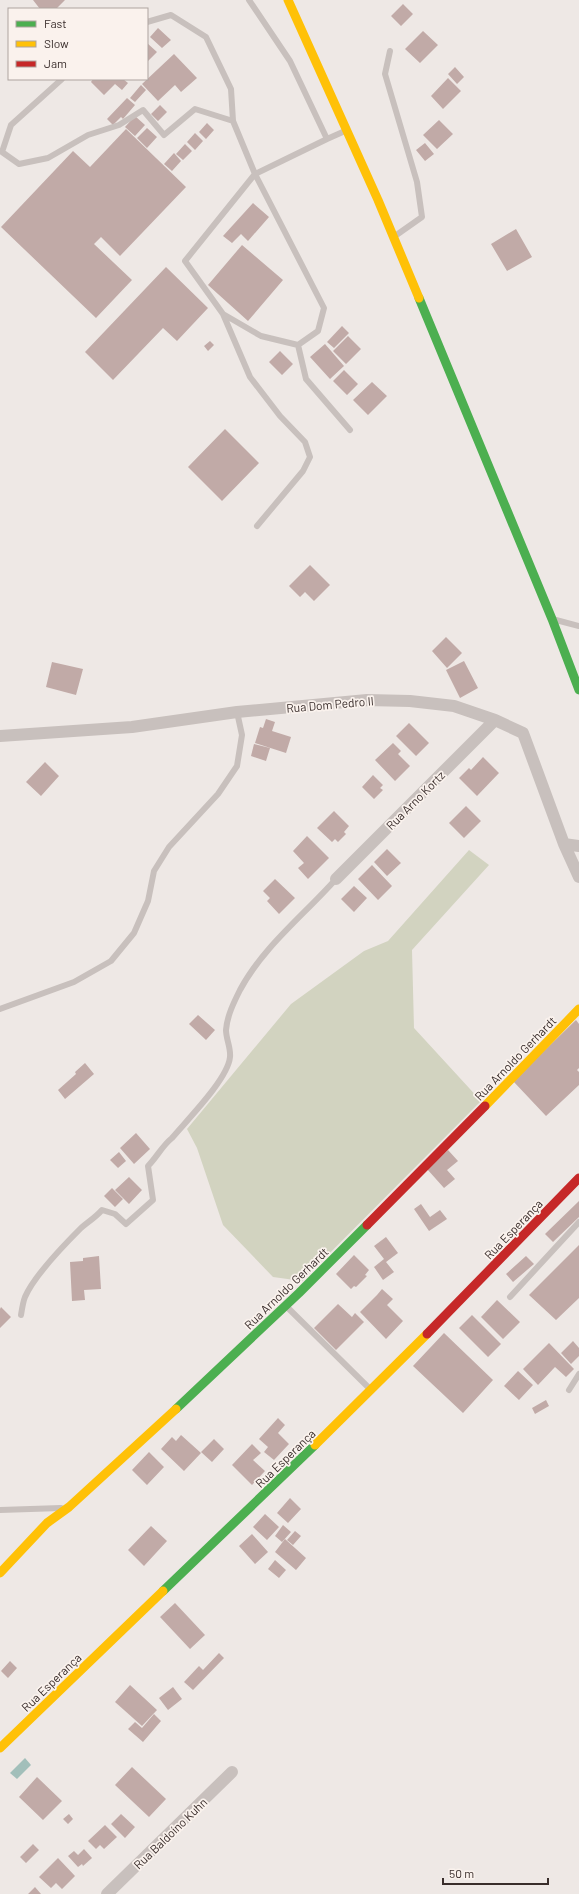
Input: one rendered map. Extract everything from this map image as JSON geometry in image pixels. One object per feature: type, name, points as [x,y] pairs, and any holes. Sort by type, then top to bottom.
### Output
[{"type":"street","points":[[288,0],[394,237],[552,619],[579,690]]},
{"type":"street","name":"Rua Dom Pedro II","points":[[0,736],[132,727],[237,712],[374,700],[410,701],[454,706],[495,720],[523,733],[564,844],[579,878]]},
{"type":"street","name":"Rua Arno Kortz","points":[[336,879],[495,720]]},
{"type":"street","points":[[564,844],[579,846]]},
{"type":"street","name":"Rua Arnoldo Gerhardt","points":[[0,1573],[47,1524],[69,1507],[286,1306],[461,1130],[579,1008]]},
{"type":"street","name":"Rua Esperança","points":[[0,1748],[372,1390],[579,1178]]},
{"type":"street","name":"Rua Baldoíno Kuhn","points":[[107,1894],[232,1772]]},
{"type":"lane","points":[[249,0],[290,62],[327,139]]},
{"type":"lane","points":[[148,22],[171,15],[206,37],[231,89],[233,121],[255,174],[324,308],[318,331],[298,345],[261,336],[223,314]]},
{"type":"lane","points":[[390,51],[385,74],[417,182],[422,217],[394,237]]},
{"type":"lane","points":[[61,80],[11,125],[2,152],[19,164],[48,158],[88,135],[119,125],[143,110],[164,135],[195,109],[233,121]]},
{"type":"lane","points":[[257,526],[303,471],[310,457],[305,442],[280,416],[250,377],[223,314],[185,261],[255,174],[347,130]]},
{"type":"lane","points":[[298,345],[306,379],[350,430]]},
{"type":"lane","points":[[552,619],[579,626]]},
{"type":"lane","points":[[0,1009],[80,978],[111,961],[134,933],[148,901],[154,871],[169,847],[218,794],[237,766],[242,735],[237,712]]},
{"type":"lane","points":[[21,1315],[26,1296],[54,1256],[102,1210],[115,1214],[126,1224],[153,1200],[148,1166],[164,1144],[172,1138],[220,1080],[230,1057],[226,1030],[230,1012],[241,988],[256,965],[283,933],[336,879]]},
{"type":"lane","points":[[510,1297],[579,1222]]},
{"type":"lane","points":[[286,1306],[372,1390]]},
{"type":"lane","points":[[569,1390],[579,1374]]},
{"type":"lane","points":[[0,1510],[69,1507]]},
{"type":"green space","points":[[469,850],[489,865],[412,950],[414,1028],[481,1101],[302,1281],[273,1277],[223,1225],[197,1148],[187,1129],[291,1004],[364,951],[388,941]]},
{"type":"water","points":[[25,1758],[31,1765],[17,1779],[10,1773]]},
{"type":"building","points":[[33,0],[65,0],[57,8],[39,8]]},
{"type":"building","points":[[403,4],[413,14],[401,26],[391,16]]},
{"type":"building","points":[[158,28],[171,40],[162,48],[150,37]]},
{"type":"building","points":[[423,31],[438,45],[420,63],[405,49]]},
{"type":"building","points":[[148,44],[157,52],[148,61]]},
{"type":"building","points":[[174,54],[197,78],[181,92],[175,85],[158,101],[142,84]]},
{"type":"building","points":[[455,67],[464,77],[457,84],[448,74]]},
{"type":"building","points":[[448,78],[461,91],[443,109],[431,96]]},
{"type":"building","points":[[92,80],[124,80],[128,83],[122,90],[115,84],[104,95],[91,82]]},
{"type":"building","points":[[141,85],[146,90],[135,102],[130,98]]},
{"type":"building","points":[[127,98],[135,105],[123,119],[121,117],[113,125],[107,119]]},
{"type":"building","points":[[160,105],[167,112],[158,121],[151,114]]},
{"type":"building","points":[[135,116],[145,125],[135,136],[125,127]]},
{"type":"building","points":[[439,120],[453,134],[437,149],[423,135]]},
{"type":"building","points":[[207,123],[214,130],[206,139],[199,132]]},
{"type":"building","points":[[147,128],[157,137],[147,148],[137,138]]},
{"type":"building","points":[[126,129],[186,187],[120,256],[101,237],[94,244],[132,280],[96,318],[1,227],[73,151],[90,167]]},
{"type":"building","points":[[195,133],[203,141],[195,150],[187,142]]},
{"type":"building","points":[[425,143],[434,154],[425,161],[416,150]]},
{"type":"building","points":[[185,144],[192,151],[183,160],[176,154]]},
{"type":"building","points":[[174,153],[181,161],[172,171],[164,164]]},
{"type":"building","points":[[253,203],[269,217],[248,241],[241,234],[232,243],[223,236]]},
{"type":"building","points":[[516,229],[532,257],[507,271],[491,244]]},
{"type":"building","points":[[242,245],[283,280],[248,321],[208,285]]},
{"type":"building","points":[[166,267],[208,308],[177,341],[163,328],[113,380],[85,352]]},
{"type":"building","points":[[342,326],[349,333],[334,348],[327,342]]},
{"type":"building","points":[[348,336],[361,349],[346,364],[333,351]]},
{"type":"building","points":[[210,341],[214,345],[208,351],[204,346]]},
{"type":"building","points":[[325,344],[344,366],[330,379],[310,357]]},
{"type":"building","points":[[280,351],[293,364],[282,375],[269,362]]},
{"type":"building","points":[[344,370],[358,384],[347,395],[333,381]]},
{"type":"building","points":[[372,382],[387,396],[368,415],[353,400]]},
{"type":"building","points":[[225,429],[259,463],[222,501],[188,467]]},
{"type":"building","points":[[310,565],[330,585],[314,601],[305,592],[300,597],[289,586]]},
{"type":"building","points":[[446,637],[462,653],[447,668],[432,651]]},
{"type":"building","points":[[464,661],[478,688],[460,698],[446,670]]},
{"type":"building","points":[[52,662],[83,669],[76,695],[46,687]]},
{"type":"building","points":[[266,719],[275,722],[272,731],[291,737],[286,753],[255,743],[260,727],[263,728]]},
{"type":"building","points":[[409,723],[429,743],[416,756],[396,736]]},
{"type":"building","points":[[393,743],[401,751],[398,754],[410,766],[395,781],[375,760]]},
{"type":"building","points":[[254,744],[270,748],[266,761],[251,756]]},
{"type":"building","points":[[483,757],[499,773],[477,796],[459,778],[469,768],[471,770]]},
{"type":"building","points":[[45,762],[59,776],[41,796],[26,782]]},
{"type":"building","points":[[373,775],[383,785],[380,788],[383,790],[374,799],[362,787]]},
{"type":"building","points":[[466,806],[481,821],[464,838],[449,823]]},
{"type":"building","points":[[334,811],[349,826],[344,832],[346,834],[338,842],[335,839],[332,842],[317,828]]},
{"type":"building","points":[[307,836],[329,858],[308,879],[298,868],[304,863],[293,851]]},
{"type":"building","points":[[387,849],[401,863],[387,876],[374,862]]},
{"type":"building","points":[[372,865],[392,886],[378,900],[358,879]]},
{"type":"building","points":[[275,879],[295,898],[279,914],[267,901],[270,898],[263,891]]},
{"type":"building","points":[[354,886],[367,898],[354,912],[341,899]]},
{"type":"building","points":[[198,1015],[215,1030],[206,1040],[189,1024]]},
{"type":"building","points":[[576,1020],[579,1024],[579,1068],[577,1070],[579,1072],[579,1085],[546,1116],[513,1081]]},
{"type":"building","points":[[85,1063],[94,1074],[65,1099],[58,1090],[76,1074],[75,1072]]},
{"type":"building","points":[[136,1133],[150,1149],[134,1164],[120,1148]]},
{"type":"building","points":[[448,1150],[458,1161],[447,1170],[455,1179],[444,1188],[427,1169]]},
{"type":"building","points":[[119,1152],[126,1161],[118,1168],[110,1160]]},
{"type":"building","points":[[129,1177],[142,1190],[129,1204],[115,1190]]},
{"type":"building","points":[[112,1188],[123,1199],[115,1207],[104,1196]]},
{"type":"building","points":[[579,1201],[579,1217],[553,1242],[545,1234]]},
{"type":"building","points":[[421,1204],[430,1217],[440,1210],[447,1219],[429,1231],[414,1209]]},
{"type":"building","points":[[386,1237],[398,1253],[386,1262],[394,1272],[383,1280],[374,1267],[384,1259],[374,1246]]},
{"type":"building","points":[[579,1245],[579,1298],[556,1320],[529,1295]]},
{"type":"building","points":[[354,1255],[369,1270],[365,1275],[367,1276],[356,1287],[354,1286],[351,1289],[336,1274]]},
{"type":"building","points":[[99,1256],[101,1289],[84,1290],[85,1300],[72,1301],[70,1262],[83,1261],[83,1258]]},
{"type":"building","points":[[526,1256],[534,1264],[513,1282],[506,1274]]},
{"type":"building","points":[[382,1289],[393,1299],[387,1305],[377,1295]]},
{"type":"building","points":[[377,1295],[403,1321],[386,1339],[360,1312]]},
{"type":"building","points":[[497,1300],[520,1322],[503,1339],[481,1317]]},
{"type":"building","points":[[338,1304],[352,1317],[355,1313],[364,1322],[336,1350],[314,1328]]},
{"type":"building","points":[[1,1307],[11,1317],[0,1328],[0,1309]]},
{"type":"building","points":[[472,1315],[501,1344],[488,1357],[459,1328]]},
{"type":"building","points":[[444,1333],[493,1380],[463,1413],[413,1366]]},
{"type":"building","points":[[573,1341],[579,1348],[579,1356],[571,1364],[561,1353]]},
{"type":"building","points":[[549,1343],[574,1369],[566,1377],[555,1367],[538,1385],[523,1369]]},
{"type":"building","points":[[518,1371],[533,1385],[519,1400],[504,1386]]},
{"type":"building","points":[[546,1400],[549,1406],[535,1414],[532,1408]]},
{"type":"building","points":[[278,1418],[285,1425],[278,1433],[289,1444],[274,1460],[264,1452],[268,1447],[259,1439]]},
{"type":"building","points":[[181,1435],[201,1453],[184,1471],[161,1449],[172,1437],[176,1441]]},
{"type":"building","points":[[214,1439],[224,1449],[212,1462],[201,1452]]},
{"type":"building","points":[[252,1444],[261,1453],[253,1460],[265,1471],[252,1485],[232,1465]]},
{"type":"building","points":[[149,1452],[164,1467],[147,1485],[132,1470]]},
{"type":"building","points":[[290,1498],[301,1509],[288,1523],[277,1513]]},
{"type":"building","points":[[265,1514],[279,1527],[267,1540],[253,1527]]},
{"type":"building","points":[[283,1525],[291,1532],[282,1542],[275,1536]]},
{"type":"building","points":[[151,1526],[167,1541],[144,1566],[128,1550]]},
{"type":"building","points":[[295,1531],[301,1536],[293,1545],[287,1540]]},
{"type":"building","points":[[252,1534],[268,1552],[255,1564],[239,1546]]},
{"type":"building","points":[[285,1539],[306,1558],[296,1570],[275,1552]]},
{"type":"building","points":[[275,1560],[286,1570],[279,1578],[268,1569]]},
{"type":"building","points":[[175,1603],[205,1635],[190,1649],[160,1617]]},
{"type":"building","points":[[219,1653],[224,1658],[193,1690],[184,1682],[199,1666],[203,1670]]},
{"type":"building","points":[[10,1661],[17,1668],[8,1678],[1,1671]]},
{"type":"building","points":[[130,1685],[157,1710],[142,1726],[115,1702]]},
{"type":"building","points":[[173,1687],[182,1699],[168,1710],[159,1698]]},
{"type":"building","points":[[154,1714],[161,1721],[143,1742],[128,1729],[135,1722],[142,1728]]},
{"type":"building","points":[[132,1767],[166,1799],[149,1817],[115,1785]]},
{"type":"building","points":[[37,1777],[62,1801],[43,1820],[19,1797]]},
{"type":"building","points":[[69,1814],[73,1819],[68,1824],[63,1819]]},
{"type":"building","points":[[121,1814],[135,1827],[125,1838],[111,1824]]},
{"type":"building","points":[[105,1825],[117,1837],[104,1849],[100,1845],[96,1849],[88,1841]]},
{"type":"building","points":[[33,1844],[39,1850],[26,1863],[20,1857]]},
{"type":"building","points":[[84,1849],[92,1858],[83,1866],[82,1864],[78,1867],[68,1856],[74,1851],[78,1855]]},
{"type":"building","points":[[58,1858],[75,1876],[62,1889],[56,1883],[51,1888],[39,1877]]},
{"type":"building","points":[[35,1887],[41,1894],[28,1894]]},
{"type":"traffic: fast","points":[[419,298],[552,619],[579,690]]},
{"type":"traffic: fast","points":[[176,1409],[299,1293],[367,1225]]},
{"type":"traffic: fast","points":[[163,1591],[315,1445]]},
{"type":"traffic: slow","points":[[288,0],[378,200],[419,298]]},
{"type":"traffic: slow","points":[[485,1106],[579,1009]]},
{"type":"traffic: slow","points":[[315,1445],[427,1334]]},
{"type":"traffic: slow","points":[[0,1573],[47,1523],[69,1507],[176,1409]]},
{"type":"traffic: slow","points":[[0,1748],[163,1591]]},
{"type":"traffic: jam","points":[[367,1225],[485,1106]]},
{"type":"traffic: jam","points":[[427,1334],[579,1178]]}]
